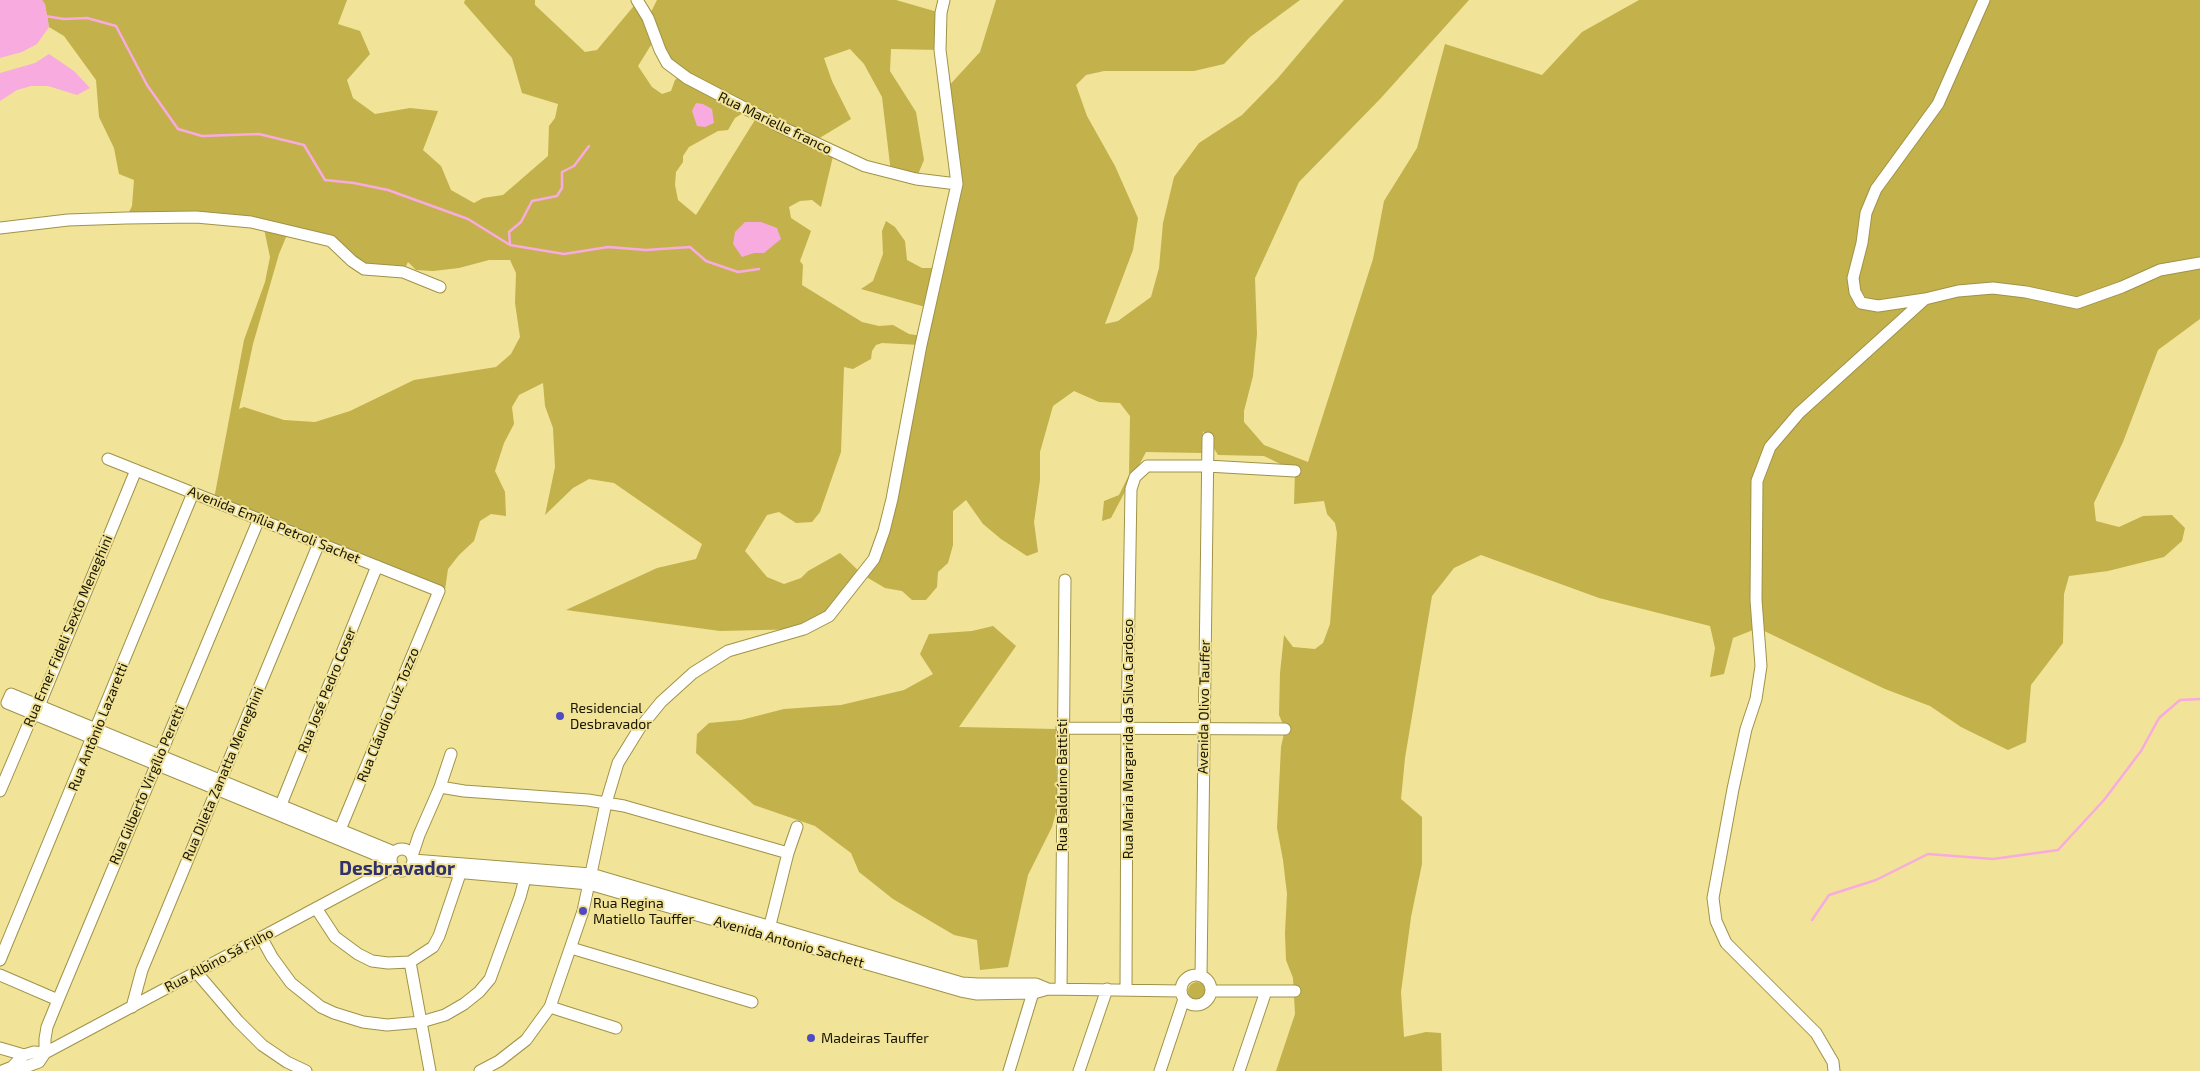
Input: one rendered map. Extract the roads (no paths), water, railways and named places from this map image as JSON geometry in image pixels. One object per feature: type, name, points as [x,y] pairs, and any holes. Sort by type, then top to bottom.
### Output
[{"type":"street","name":"Rua Marielle franco","points":[[637,0],[648,18],[667,63],[687,78],[779,126],[865,166],[916,179],[957,184]]},
{"type":"street","points":[[480,1071],[499,1061],[526,1040],[550,1007],[571,948],[590,879],[606,803],[618,763],[639,729],[661,702],[693,673],[728,651],[804,628],[828,616],[874,559],[892,500],[921,345],[957,184],[940,50],[941,13],[944,0]]},
{"type":"street","points":[[1984,0],[1938,104],[1876,189],[1866,213],[1862,243],[1853,278],[1855,292],[1861,303],[1878,306],[1925,299],[1958,291],[1993,288],[2077,302],[2122,287],[2160,270],[2200,263]]},
{"type":"street","points":[[0,228],[68,220],[126,218],[196,217],[251,222],[331,241],[352,261],[364,269],[403,272],[440,287]]},
{"type":"street","points":[[1834,1071],[1833,1062],[1816,1033],[1726,943],[1716,921],[1714,898],[1735,780],[1746,728],[1756,699],[1761,666],[1756,600],[1757,481],[1770,447],[1799,413],[1925,299]]},
{"type":"street","name":"Avenida Olivo Tauffer","points":[[1201,976],[1208,438]]},
{"type":"street","name":"Avenida Emília Petroli Sachet","points":[[108,459],[439,591]]},
{"type":"street","name":"Rua Maria Margarida da Silva Cardoso","points":[[1126,989],[1127,729],[1131,489],[1135,477],[1147,466],[1207,466]]},
{"type":"street","points":[[1207,466],[1295,471]]},
{"type":"street","name":"Rua Emer Fideli Sexto Meneghini","points":[[0,791],[36,710],[136,470]]},
{"type":"street","name":"Rua Antônio Lazaretti","points":[[0,960],[193,493]]},
{"type":"street","name":"Rua Gilberto Virgílio Peretti","points":[[45,1053],[44,1039],[47,1027],[259,519]]},
{"type":"street","name":"Rua Dileta Zanatta Meneghini","points":[[132,1007],[142,970],[319,543]]},
{"type":"street","name":"Rua José Pedro Coser","points":[[279,810],[377,566]]},
{"type":"street","name":"Rua Balduíno Battisti","points":[[1062,989],[1062,728],[1065,580]]},
{"type":"street","name":"Rua Cláudio Luiz Tozzo","points":[[338,835],[439,591]]},
{"type":"street","points":[[9,698],[395,857],[408,851],[412,861]]},
{"type":"street","points":[[1062,728],[1285,729]]},
{"type":"street","name":"Rua Albino Sá Filho","points":[[412,861],[419,835],[452,754]]},
{"type":"street","points":[[440,787],[464,791],[624,806],[788,853]]},
{"type":"street","points":[[768,932],[788,853],[797,826]]},
{"type":"street","name":"Rua Albino Sá Filho","points":[[29,1066],[39,1062],[45,1053],[316,908],[395,857],[419,835]]},
{"type":"street","name":"Avenida Antonio Sachett","points":[[395,857],[399,871],[412,861],[463,868],[590,879],[909,972],[962,982],[1035,989],[1126,989],[1182,995]]},
{"type":"street","points":[[316,908],[335,937],[358,954],[372,961],[388,964],[410,962],[433,947],[439,936],[463,868]]},
{"type":"street","points":[[261,937],[272,957],[291,983],[320,1007],[334,1014],[364,1022],[387,1025],[421,1022],[445,1015],[464,1004],[479,992],[490,979],[526,874]]},
{"type":"street","points":[[571,948],[752,1002]]},
{"type":"street","points":[[410,962],[430,1071]]},
{"type":"street","points":[[196,973],[262,1045],[287,1062],[306,1071]]},
{"type":"street","points":[[0,975],[58,1000]]},
{"type":"street","points":[[1160,1071],[1182,995],[1182,986],[1189,977],[1201,976],[1208,982],[1211,991],[1206,1002],[1200,1005],[1188,1003],[1182,995]]},
{"type":"street","points":[[1009,1071],[1035,989]]},
{"type":"street","points":[[1079,1071],[1107,989]]},
{"type":"street","points":[[1239,1071],[1266,990]]},
{"type":"street","points":[[1211,991],[1295,990]]},
{"type":"street","points":[[550,1007],[616,1028]]},
{"type":"street","points":[[2,1049],[29,1066]]},
{"type":"street","points":[[2,1049],[7,1069],[29,1066]]},
{"type":"waterway","points":[[45,16],[64,19],[87,18],[116,26],[147,85],[178,129],[202,136],[259,134],[304,145],[325,180],[354,183],[388,190],[468,219],[510,245],[564,254],[608,247],[646,250],[690,247],[706,261],[738,272],[759,269]]},
{"type":"waterway","points":[[510,244],[509,232],[521,222],[532,201],[557,196],[562,188],[562,172],[574,166],[589,146]]},
{"type":"waterway","points":[[1812,920],[1829,895],[1876,880],[1928,854],[1993,859],[2058,850],[2104,800],[2141,751],[2159,718],[2180,700],[2200,699]]},
{"type":"place","name":"Residencial Desbravador","points":[[560,716]]},
{"type":"place","name":"Rua Regina Matiello Tauffer","points":[[583,911]]},
{"type":"place","name":"Madeiras Tauffer","points":[[811,1038]]},
{"type":"district","name":"Desbravador","points":[[397,869]]}]
